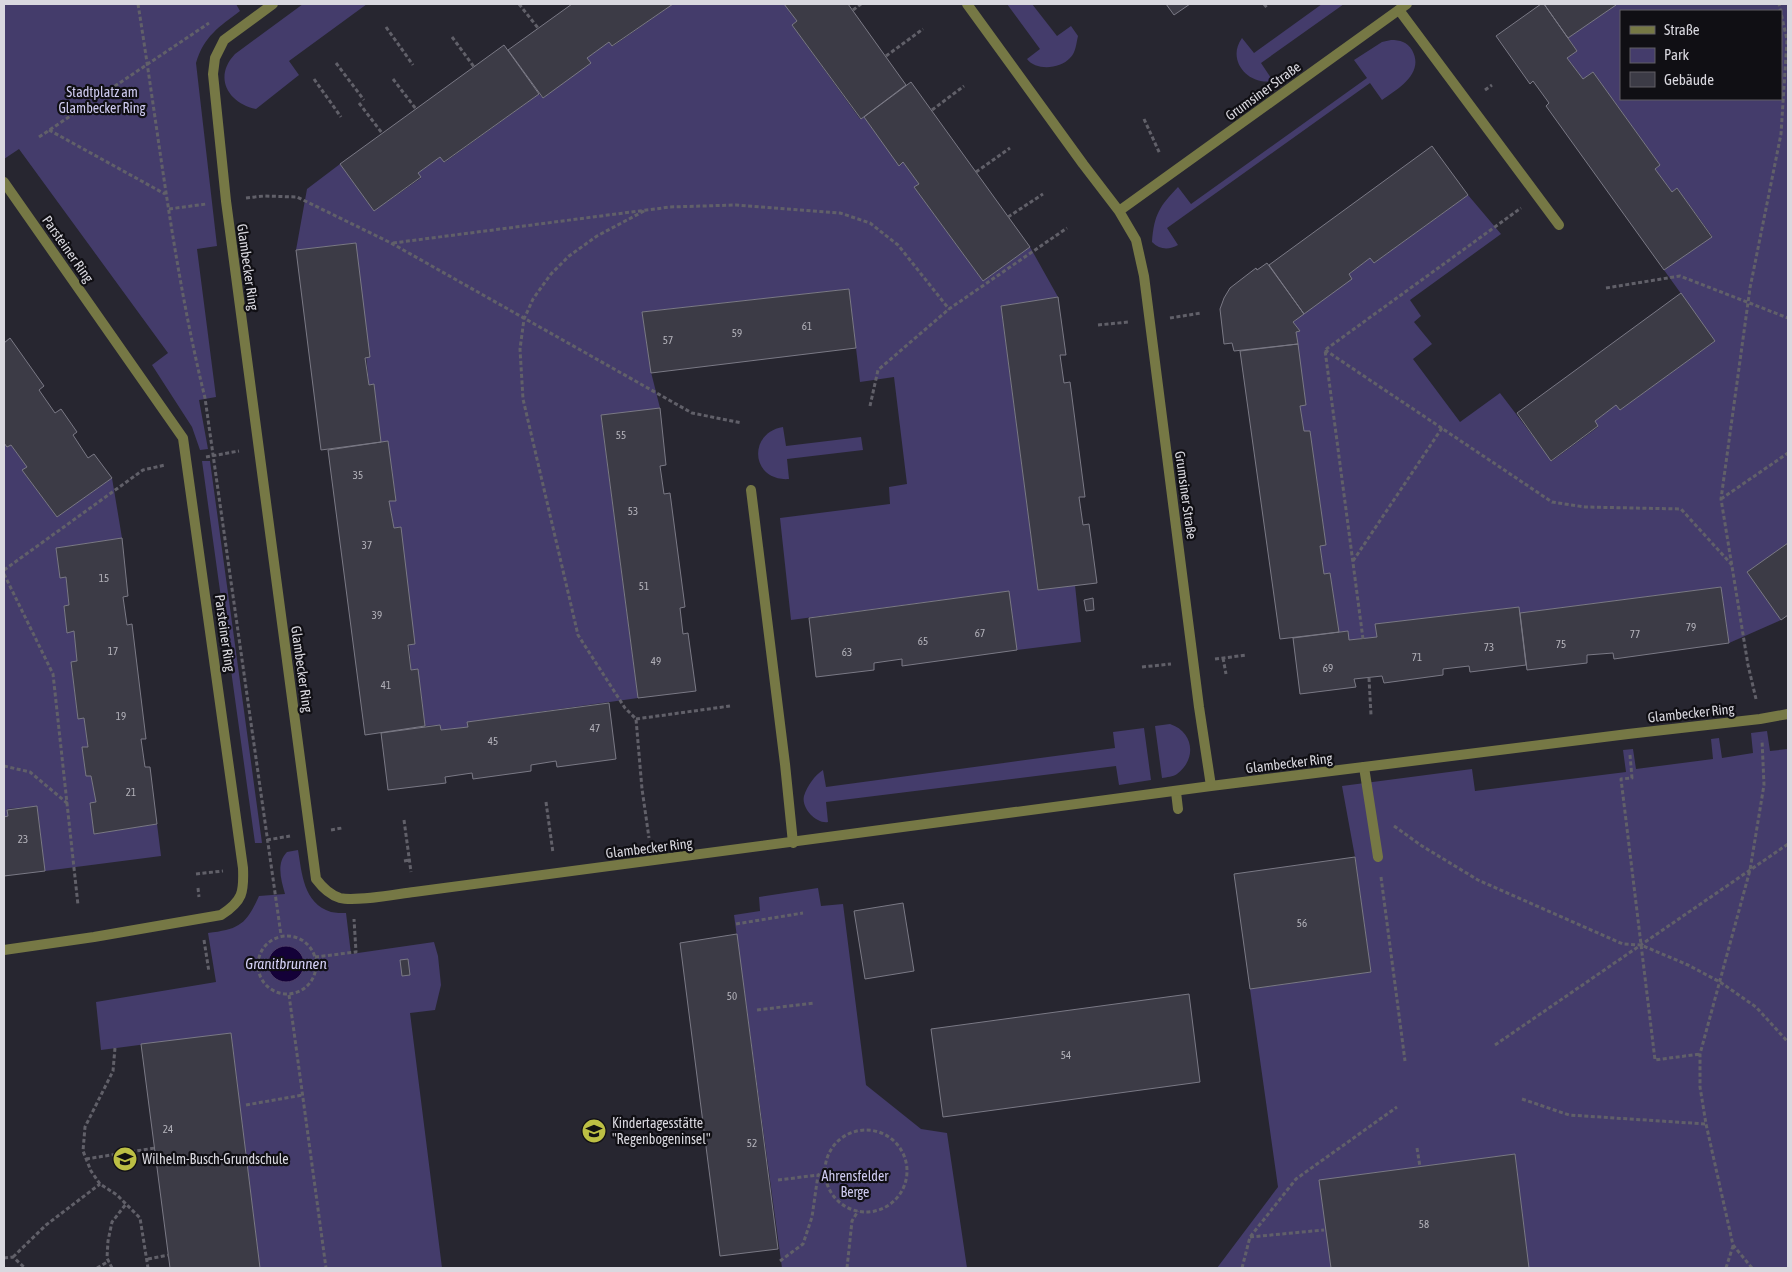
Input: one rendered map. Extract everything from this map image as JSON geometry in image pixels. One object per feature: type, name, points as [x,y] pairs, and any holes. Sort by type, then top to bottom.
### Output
[{"type":"street","name":"Glambecker Ring","points":[[273,4],[224,40],[215,58],[213,74],[226,201],[316,879],[324,888],[340,898],[352,899],[556,874],[1211,786],[1788,714]]},
{"type":"street","name":"Grumsiner Straße","points":[[967,4],[1119,211],[1136,240],[1144,276],[1199,707],[1211,786]]},
{"type":"street","name":"Grumsiner Straße","points":[[1119,211],[1403,7],[1559,225]]},
{"type":"street","name":"Parsteiner Ring","points":[[4,182],[183,438],[189,470],[243,868],[244,888],[234,907],[221,915],[202,920],[4,950]]},
{"type":"street","points":[[751,490],[786,764],[793,843]]},
{"type":"street","points":[[1364,767],[1378,857]]},
{"type":"street","points":[[1176,792],[1178,810]]},
{"type":"path","points":[[138,4],[166,195],[193,350],[205,398],[280,935]]},
{"type":"path","points":[[519,4],[538,28]]},
{"type":"path","points":[[853,10],[861,4]]},
{"type":"path","points":[[1264,4],[1268,10]]},
{"type":"path","points":[[1752,1268],[1733,1245],[1706,1124],[1700,1087],[1700,1054],[1750,870],[1764,786],[1760,719],[1748,665],[1721,499],[1749,303],[1781,134],[1787,40],[1782,18]]},
{"type":"path","points":[[39,137],[211,21]]},
{"type":"path","points":[[386,27],[413,65]]},
{"type":"path","points":[[886,56],[923,29]]},
{"type":"path","points":[[452,37],[474,67]]},
{"type":"path","points":[[336,63],[364,100]]},
{"type":"path","points":[[393,79],[416,109]]},
{"type":"path","points":[[314,80],[341,117]]},
{"type":"path","points":[[932,110],[964,86]]},
{"type":"path","points":[[359,103],[382,134]]},
{"type":"path","points":[[1144,119],[1170,176]]},
{"type":"path","points":[[49,130],[166,195]]},
{"type":"path","points":[[976,172],[1010,148]]},
{"type":"path","points":[[1008,217],[1043,194]]},
{"type":"path","points":[[1325,350],[1538,196]]},
{"type":"path","points":[[260,197],[297,197],[391,244],[692,413],[742,422]]},
{"type":"path","points":[[391,244],[670,207],[736,205],[840,213],[870,223],[898,245],[949,309]]},
{"type":"path","points":[[644,211],[596,236],[569,256],[547,280],[533,299],[524,319],[520,348],[523,399],[578,635],[625,708],[636,718],[642,789],[652,861]]},
{"type":"path","points":[[870,406],[878,370],[949,309],[1067,228]]},
{"type":"path","points":[[1606,288],[1680,276],[1788,318]]},
{"type":"path","points":[[1325,350],[1552,502],[1585,506],[1681,509],[1732,565]]},
{"type":"path","points":[[1325,350],[1362,639]]},
{"type":"path","points":[[1353,561],[1442,428]]},
{"type":"path","points":[[1721,499],[1788,453]]},
{"type":"path","points":[[4,570],[143,470],[170,464]]},
{"type":"path","points":[[4,574],[53,674],[78,905]]},
{"type":"path","points":[[1223,658],[1226,674]]},
{"type":"path","points":[[1369,678],[1371,715]]},
{"type":"path","points":[[636,718],[730,706]]},
{"type":"path","points":[[4,766],[30,772],[67,803]]},
{"type":"path","points":[[1632,778],[1621,779],[1655,1060],[1700,1054]]},
{"type":"path","points":[[546,802],[556,874]]},
{"type":"path","points":[[1372,810],[1422,846],[1478,880],[1623,944],[1642,945],[1688,965],[1720,982],[1756,1007],[1788,1042]]},
{"type":"path","points":[[404,820],[414,892]]},
{"type":"path","points":[[1495,1045],[1788,844]]},
{"type":"path","points":[[1378,857],[1405,1061]]},
{"type":"path","points":[[404,860],[409,860]]},
{"type":"path","points":[[736,924],[803,913]]},
{"type":"path","points":[[202,920],[209,972]]},
{"type":"path","points":[[280,935],[294,936],[304,941],[316,957],[314,978],[304,989],[290,995],[279,994],[270,990],[262,982],[258,973],[257,963],[260,953],[266,944],[280,935]]},
{"type":"path","points":[[316,957],[356,952],[356,943]]},
{"type":"path","points":[[290,995],[326,1268]]},
{"type":"path","points":[[757,1010],[814,1003]]},
{"type":"path","points":[[114,1048],[113,1071],[85,1126],[84,1151],[91,1171],[100,1184],[126,1204],[140,1218],[148,1268]]},
{"type":"path","points":[[246,1105],[303,1095]]},
{"type":"path","points":[[1522,1099],[1569,1115],[1706,1124]]},
{"type":"path","points":[[1242,1268],[1250,1237],[1296,1179],[1397,1107]]},
{"type":"path","points":[[870,1130],[883,1133],[894,1140],[902,1150],[907,1163],[907,1176],[903,1189],[895,1200],[884,1208],[872,1212],[858,1211],[845,1206],[834,1197],[828,1185],[825,1171],[827,1157],[834,1145],[844,1136],[857,1131],[870,1130]]},
{"type":"path","points":[[86,1158],[155,1148]]},
{"type":"path","points":[[1417,1148],[1420,1167]]},
{"type":"path","points":[[778,1180],[818,1175],[825,1171]]},
{"type":"path","points":[[780,1261],[803,1244],[812,1217],[818,1175]]},
{"type":"path","points":[[4,1258],[12,1257],[46,1225],[100,1184]]},
{"type":"path","points":[[112,1268],[107,1258],[112,1222],[126,1204]]},
{"type":"path","points":[[847,1268],[852,1221],[858,1211]]},
{"type":"path","points":[[1250,1237],[1324,1230]]},
{"type":"path","points":[[1726,1268],[1733,1245]]},
{"type":"path","points":[[148,1259],[168,1255]]},
{"type":"path","points":[[12,1257],[25,1268]]},
{"type":"path","points":[[97,1268],[109,1261]]},
{"type":"green space","name":"Stadtplatz am Glambecker Ring","points":[[4,4],[236,4],[240,11],[213,33],[203,46],[196,63],[217,246],[197,249],[216,397],[199,400],[208,449],[200,450],[192,427],[152,365],[168,353],[19,149],[4,159]]},
{"type":"green space","points":[[303,4],[367,4],[289,61],[299,75],[256,109],[246,106],[231,95],[227,88],[225,71],[228,63],[235,54]]},
{"type":"green space","points":[[673,4],[784,4],[797,21],[792,25],[860,119],[864,117],[899,165],[903,162],[919,184],[914,187],[983,281],[1030,247],[1058,297],[1001,306],[1038,590],[1075,585],[1081,642],[1017,650],[1009,591],[791,620],[780,518],[890,504],[889,487],[907,484],[894,377],[860,382],[849,289],[642,312],[651,372],[660,408],[601,416],[638,698],[468,722],[468,727],[441,730],[440,725],[425,726],[418,669],[411,670],[401,527],[394,528],[389,501],[396,500],[388,442],[381,442],[374,385],[369,385],[355,243],[296,250],[307,189],[340,164],[374,211],[421,178],[418,173],[440,157],[445,162],[539,94],[543,98],[590,63],[587,58],[609,42],[613,46]]},
{"type":"green space","points":[[1007,4],[1032,4],[1057,36],[1071,26],[1078,36],[1072,56],[1066,62],[1054,66],[1042,67],[1031,63],[1027,59],[1040,49]]},
{"type":"green space","points":[[1322,4],[1344,4],[1261,63],[1273,81],[1255,79],[1242,70],[1238,63],[1237,55],[1238,46],[1242,38],[1254,53]]},
{"type":"green space","points":[[1615,4],[1788,4],[1788,543],[1748,573],[1781,620],[1729,643],[1721,587],[1520,613],[1518,607],[1376,624],[1377,637],[1349,640],[1348,631],[1339,632],[1330,573],[1324,574],[1320,546],[1326,545],[1310,431],[1304,431],[1300,406],[1306,405],[1296,332],[1300,331],[1293,322],[1349,274],[1370,258],[1374,263],[1468,195],[1501,234],[1410,300],[1421,316],[1414,322],[1432,344],[1413,359],[1460,422],[1500,393],[1552,461],[1598,427],[1595,421],[1616,405],[1620,410],[1715,341],[1664,270],[1712,236],[1677,188],[1672,192],[1655,169],[1660,165],[1593,72],[1583,79],[1567,58],[1577,51],[1568,38]]},
{"type":"green space","points":[[1391,40],[1406,43],[1412,50],[1415,58],[1415,66],[1408,80],[1395,91],[1382,100],[1370,83],[1167,228],[1178,245],[1165,248],[1158,247],[1152,242],[1156,217],[1178,187],[1191,204],[1367,78],[1354,60],[1382,42]]},
{"type":"green space","points":[[783,427],[786,446],[861,437],[863,450],[787,459],[789,479],[776,478],[767,473],[761,465],[758,456],[759,447],[763,438],[771,431]]},
{"type":"green space","points":[[4,443],[7,447],[11,445],[27,467],[23,471],[57,517],[112,478],[122,538],[56,548],[60,578],[66,577],[69,605],[64,606],[67,632],[74,631],[77,661],[71,663],[78,719],[84,718],[88,747],[82,747],[86,775],[91,776],[96,802],[90,803],[94,834],[157,824],[161,856],[45,871],[37,806],[7,809],[8,816],[4,817]]},
{"type":"green space","points":[[202,461],[210,461],[262,843],[255,843]]},
{"type":"green space","points":[[1170,724],[1184,733],[1188,739],[1190,754],[1188,761],[1177,774],[1162,778],[1155,726]]},
{"type":"green space","points":[[1144,728],[1151,780],[1119,785],[1116,766],[826,802],[828,822],[814,818],[807,810],[804,801],[809,785],[823,770],[826,787],[1115,748],[1113,732]]},
{"type":"green space","points":[[1767,731],[1770,751],[1788,749],[1788,1268],[1529,1268],[1515,1154],[1320,1180],[1331,1268],[1217,1268],[1278,1187],[1250,989],[1371,972],[1355,857],[1342,786],[1472,769],[1475,791],[1626,772],[1623,750],[1633,749],[1636,769],[1713,759],[1711,739],[1719,738],[1722,758],[1753,753],[1751,733]]},
{"type":"green space","points":[[298,850],[303,877],[309,894],[315,902],[331,912],[346,913],[351,954],[434,942],[438,956],[441,985],[435,1010],[410,1013],[442,1268],[260,1268],[231,1033],[101,1050],[96,1002],[216,982],[208,933],[227,930],[240,924],[250,913],[259,896],[285,894],[280,872],[281,861],[287,852]]},
{"type":"green space","name":"Ahrensfelder Berge","points":[[818,888],[821,906],[843,904],[866,1085],[921,1129],[947,1133],[967,1268],[782,1268],[734,915],[760,911],[759,897]]},
{"type":"water","name":"Granitbrunnen","points":[[286,946],[298,952],[304,964],[298,976],[286,982],[274,976],[268,964],[274,952]]},
{"type":"building","points":[[572,4],[673,4],[612,46],[609,42],[587,58],[591,63],[543,98],[508,50]]},
{"type":"building","points":[[784,4],[848,4],[906,85],[861,119],[792,25],[797,21]]},
{"type":"building","points":[[1166,4],[1190,4],[1174,15]]},
{"type":"building","points":[[1541,4],[1544,4],[1577,51],[1567,58],[1583,79],[1593,72],[1660,165],[1655,169],[1672,192],[1677,188],[1712,237],[1664,270],[1546,106],[1549,103],[1533,81],[1530,84],[1496,36]]},
{"type":"building","points":[[1544,4],[1615,4],[1616,5],[1568,38]]},
{"type":"building","points":[[504,45],[539,94],[444,162],[440,157],[418,173],[421,177],[374,211],[340,164]]},
{"type":"building","points":[[911,82],[1030,247],[983,281],[914,187],[919,184],[903,162],[899,166],[864,117]]},
{"type":"building","points":[[1432,146],[1468,195],[1374,263],[1370,258],[1349,274],[1352,279],[1304,314],[1269,265]]},
{"type":"building","points":[[356,243],[370,357],[365,358],[369,385],[374,384],[381,442],[321,450],[296,250]]},
{"type":"building","points":[[1267,263],[1304,314],[1293,322],[1300,331],[1296,332],[1298,344],[1234,351],[1232,343],[1224,344],[1220,309],[1224,298],[1230,288],[1256,268],[1257,270]]},
{"type":"building","points":[[849,289],[856,348],[651,373],[642,312]]},
{"type":"building","points":[[1681,293],[1715,341],[1620,410],[1616,405],[1595,421],[1598,426],[1551,461],[1517,413]]},
{"type":"building","points":[[1058,297],[1066,355],[1060,355],[1064,383],[1070,382],[1085,497],[1079,497],[1083,525],[1089,524],[1097,583],[1038,590],[1001,306]]},
{"type":"building","points":[[10,338],[44,386],[39,390],[55,413],[61,409],[77,432],[73,435],[88,458],[94,454],[112,478],[57,517],[22,470],[27,467],[11,445],[7,447],[4,443],[4,343]]},
{"type":"building","points":[[1298,344],[1306,405],[1300,406],[1304,431],[1310,431],[1326,545],[1320,546],[1324,574],[1330,573],[1339,632],[1280,639],[1240,351]]},
{"type":"building","points":[[660,408],[666,465],[660,466],[664,494],[670,493],[685,607],[680,608],[683,634],[688,633],[696,691],[638,698],[601,415]]},
{"type":"building","points":[[388,441],[396,501],[389,501],[394,528],[401,527],[415,644],[408,645],[411,670],[418,669],[425,726],[365,735],[328,450]]},
{"type":"building","points":[[122,538],[128,596],[123,597],[127,625],[132,624],[146,739],[141,739],[145,767],[150,767],[157,824],[94,834],[90,803],[96,802],[91,776],[86,776],[82,747],[88,747],[84,718],[78,719],[71,662],[77,661],[74,631],[67,633],[64,606],[69,605],[66,577],[60,578],[56,548]]},
{"type":"building","points":[[1788,543],[1788,615],[1781,620],[1747,572]]},
{"type":"building","points":[[1721,587],[1729,643],[1614,659],[1613,653],[1587,655],[1587,663],[1527,670],[1520,613]]},
{"type":"building","points":[[1009,591],[1017,650],[902,666],[902,659],[874,663],[874,670],[816,677],[809,618]]},
{"type":"building","points":[[1093,598],[1094,610],[1086,611],[1084,600]]},
{"type":"building","points":[[1519,607],[1526,665],[1470,672],[1469,666],[1443,669],[1443,675],[1384,683],[1382,676],[1354,679],[1356,687],[1300,694],[1293,638],[1348,631],[1349,640],[1377,637],[1375,624]]},
{"type":"building","points":[[609,703],[616,759],[557,767],[556,761],[531,765],[531,771],[473,779],[472,773],[445,777],[446,783],[388,790],[381,733],[440,725],[441,730],[468,727],[467,722]]},
{"type":"building","points":[[37,806],[45,871],[4,876],[4,817],[8,816],[7,810]]},
{"type":"building","points":[[1355,857],[1371,972],[1250,989],[1234,874]]},
{"type":"building","points":[[903,903],[914,971],[865,979],[854,911]]},
{"type":"building","points":[[737,934],[778,1249],[720,1256],[680,943]]},
{"type":"building","points":[[408,959],[410,975],[402,976],[400,960]]},
{"type":"building","points":[[1189,994],[1200,1082],[943,1117],[931,1029]]},
{"type":"building","points":[[231,1033],[260,1268],[170,1268],[141,1044]]},
{"type":"building","points":[[1515,1154],[1529,1268],[1331,1268],[1319,1180]]},
{"type":"place","name":"Kindertagesstätte \"Regenbogeninsel\"","points":[[594,1131]]},
{"type":"place","name":"Wilhelm-Busch-Grundschule","points":[[125,1159]]}]
